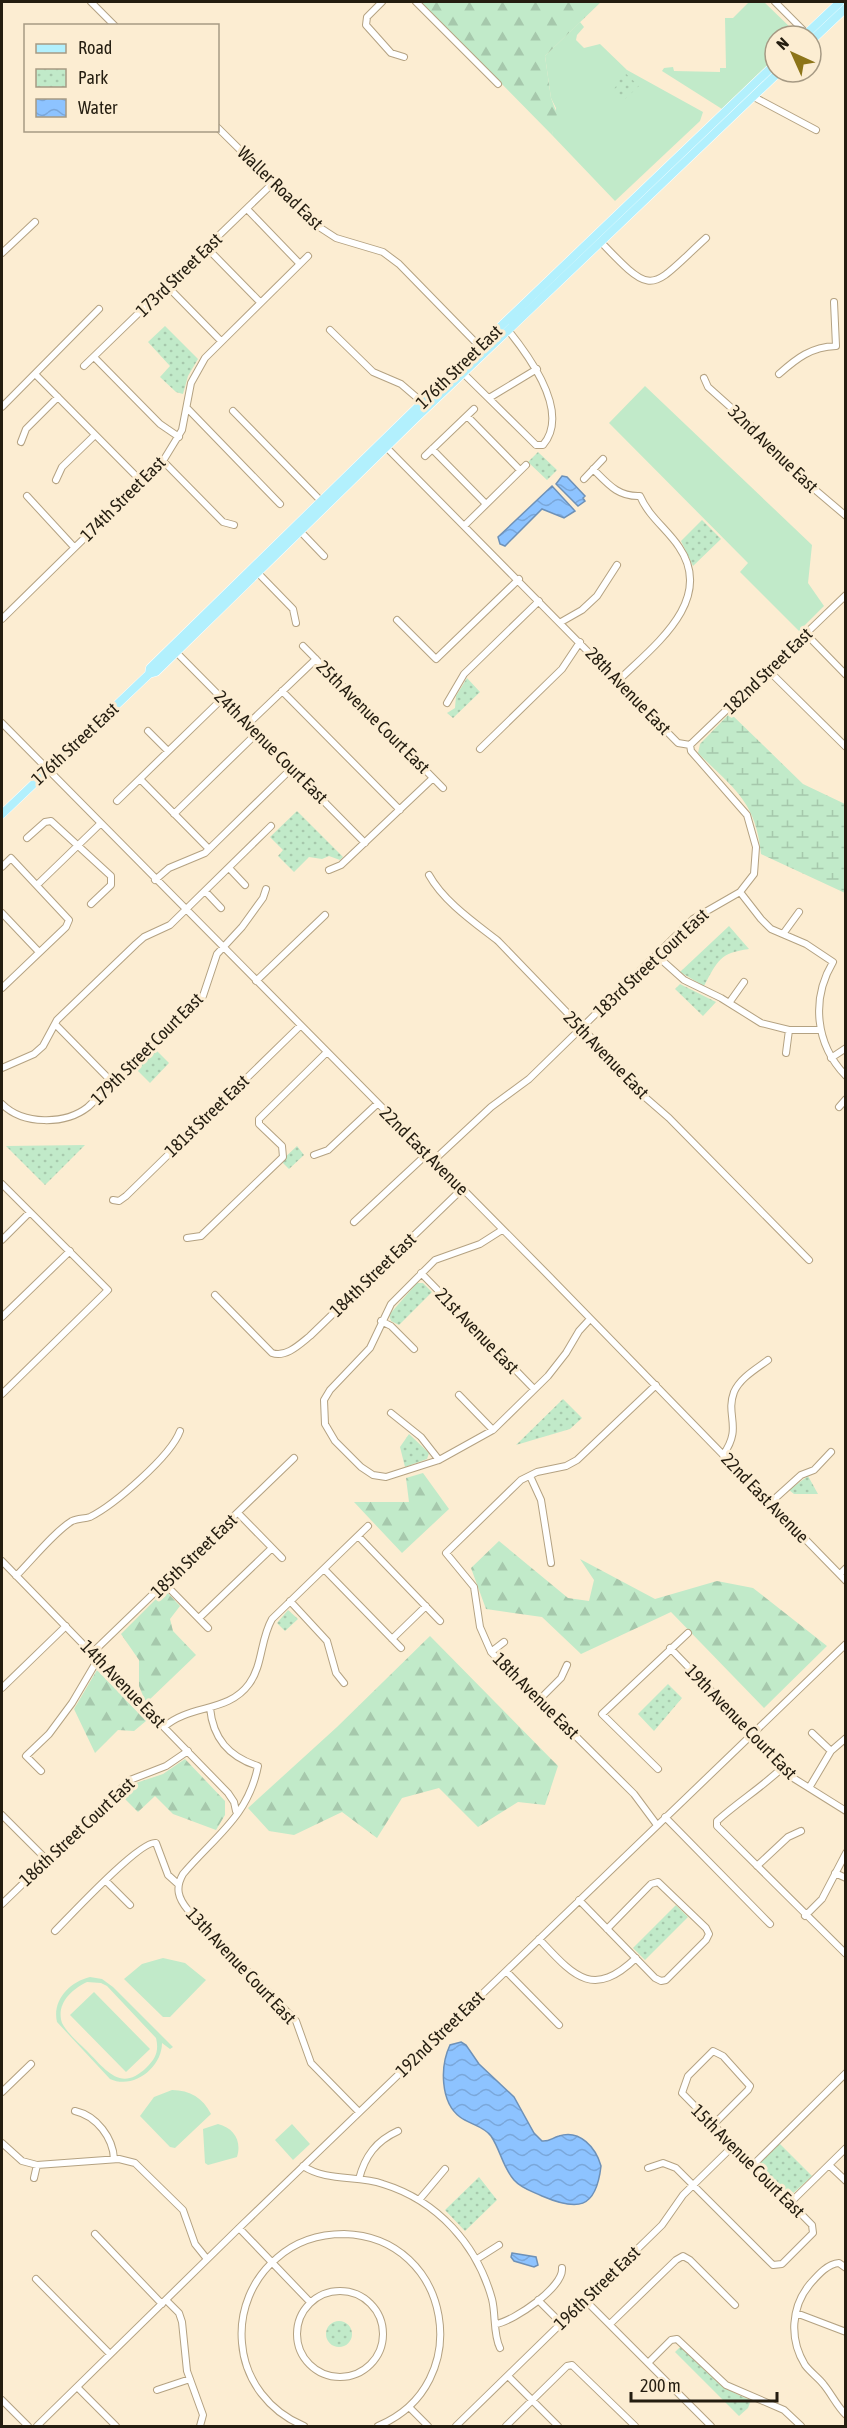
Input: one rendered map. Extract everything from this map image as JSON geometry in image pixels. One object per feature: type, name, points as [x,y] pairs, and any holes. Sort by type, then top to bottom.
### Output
[{"type":"main road","points":[[821,24],[840,2]]},
{"type":"main road","points":[[823,27],[846,8]]},
{"type":"main road","name":"176th Street East","points":[[2,814],[149,674],[156,672],[463,373],[482,349],[508,330],[763,76]]},
{"type":"main road","name":"176th Street East","points":[[149,674],[150,668],[422,402],[767,84]]},
{"type":"main road","points":[[386,447],[386,443],[404,425],[405,419]]},
{"type":"main road","points":[[254,575],[250,574],[275,551],[275,546]]},
{"type":"street","points":[[91,2],[113,24]]},
{"type":"street","points":[[382,2],[368,17],[366,25],[391,53],[404,57]]},
{"type":"street","points":[[416,2],[498,84]]},
{"type":"street","points":[[775,2],[796,24]]},
{"type":"street","points":[[754,97],[816,130]]},
{"type":"street","name":"Waller Road East","points":[[219,129],[327,233],[369,246],[394,260],[482,349]]},
{"type":"street","name":"173rd Street East","points":[[84,366],[273,183]]},
{"type":"street","points":[[247,209],[299,263]]},
{"type":"street","points":[[2,253],[35,222]]},
{"type":"street","points":[[598,239],[635,277],[652,282],[662,278],[706,237]]},
{"type":"street","points":[[207,248],[260,302]]},
{"type":"street","name":"174th Street East","points":[[2,619],[163,460],[179,437],[188,409],[189,392],[196,373],[221,341],[308,255]]},
{"type":"street","points":[[167,286],[221,341]]},
{"type":"street","points":[[834,302],[836,345]]},
{"type":"street","points":[[2,407],[99,309]]},
{"type":"street","points":[[330,330],[373,372],[400,384],[422,402]]},
{"type":"street","points":[[463,373],[540,447],[548,439],[552,419],[545,389],[537,369],[508,330]]},
{"type":"street","points":[[779,374],[794,360],[812,350],[836,345],[844,346]]},
{"type":"street","points":[[94,357],[160,424],[179,437]]},
{"type":"street","points":[[489,398],[537,369]]},
{"type":"street","points":[[35,374],[142,482]]},
{"type":"street","name":"32nd Avenue East","points":[[704,378],[708,387],[755,429],[793,471],[846,516]]},
{"type":"street","points":[[21,442],[26,429],[58,397]]},
{"type":"street","points":[[188,409],[280,504]]},
{"type":"street","points":[[425,456],[474,409]]},
{"type":"street","points":[[233,411],[321,501]]},
{"type":"street","points":[[467,416],[520,470]]},
{"type":"street","points":[[56,480],[62,467],[95,435]]},
{"type":"street","name":"28th Avenue East","points":[[386,447],[519,579],[678,743],[690,745],[691,751],[743,808],[752,828],[757,865],[754,874],[740,892]]},
{"type":"street","points":[[432,449],[486,504]]},
{"type":"street","points":[[584,478],[603,459]]},
{"type":"street","points":[[163,460],[223,522],[234,525]]},
{"type":"street","points":[[465,525],[526,465]]},
{"type":"street","points":[[593,469],[618,493],[625,496],[640,496],[654,520],[677,545],[689,571],[687,599],[677,620],[618,681]]},
{"type":"street","points":[[27,496],[74,548]]},
{"type":"street","points":[[300,531],[324,555]]},
{"type":"street","points":[[561,622],[582,610],[597,596],[617,565]]},
{"type":"street","points":[[254,575],[293,609],[296,623]]},
{"type":"street","points":[[397,620],[436,659],[519,579]]},
{"type":"street","name":"182nd Street East","points":[[690,745],[846,595]]},
{"type":"street","points":[[447,703],[464,674],[539,601]]},
{"type":"street","points":[[806,634],[846,675]]},
{"type":"street","points":[[480,749],[562,669],[580,642]]},
{"type":"street","name":"25th Avenue Court East","points":[[303,646],[443,788]]},
{"type":"street","name":"24th Avenue Court East","points":[[176,652],[365,843]]},
{"type":"street","points":[[248,724],[316,659]]},
{"type":"street","points":[[768,670],[846,747]]},
{"type":"street","points":[[282,691],[400,810]]},
{"type":"street","points":[[117,801],[222,698]]},
{"type":"street","name":"22nd East Avenue","points":[[2,723],[656,1385],[846,1581]]},
{"type":"street","points":[[148,731],[168,751]]},
{"type":"street","points":[[174,814],[257,733]]},
{"type":"street","points":[[155,880],[169,868],[209,849],[292,768]]},
{"type":"street","points":[[329,870],[341,865],[433,778]]},
{"type":"street","points":[[140,779],[209,849]]},
{"type":"street","points":[[27,838],[45,822],[51,821],[111,876],[112,881],[91,904]]},
{"type":"street","points":[[38,885],[100,824]]},
{"type":"street","points":[[2,1068],[34,1054],[43,1046],[55,1024],[136,944],[144,937],[170,925],[271,826]]},
{"type":"street","points":[[2,867],[11,858],[67,915],[69,921],[66,927],[3,983]]},
{"type":"street","points":[[229,868],[245,885]]},
{"type":"street","name":"25th Avenue East","points":[[429,875],[437,887],[483,931],[498,941],[582,1028],[606,1053],[631,1085],[669,1118],[809,1260]]},
{"type":"street","name":"179th Street Court East","points":[[2,1104],[16,1115],[26,1119],[65,1119],[77,1115],[203,996],[214,961],[264,898],[266,889]]},
{"type":"street","points":[[205,891],[221,908]]},
{"type":"street","points":[[740,892],[760,919],[833,962],[821,989],[818,1008],[820,1030],[831,1058],[846,1076]]},
{"type":"street","name":"183rd Street Court East","points":[[434,1160],[491,1107],[529,1079],[706,909],[740,892]]},
{"type":"street","points":[[783,934],[799,912]]},
{"type":"street","points":[[2,913],[39,952]]},
{"type":"street","points":[[256,981],[325,915]]},
{"type":"street","points":[[656,955],[684,980],[729,1003],[761,1023],[789,1030],[820,1030]]},
{"type":"street","points":[[729,1003],[744,982]]},
{"type":"street","points":[[55,1024],[113,1083]]},
{"type":"street","name":"181st Street East","points":[[113,1200],[119,1201],[126,1196],[300,1026]]},
{"type":"street","points":[[786,1053],[789,1030]]},
{"type":"street","points":[[831,1058],[846,1048]]},
{"type":"street","points":[[187,1238],[201,1236],[283,1157],[282,1146],[259,1124],[259,1119],[326,1053]]},
{"type":"street","points":[[839,1107],[846,1099]]},
{"type":"street","points":[[314,1155],[328,1150],[377,1104]]},
{"type":"street","points":[[354,1222],[427,1154]]},
{"type":"street","points":[[2,1184],[108,1290],[2,1394]]},
{"type":"street","name":"184th Street East","points":[[215,1295],[272,1353],[279,1354],[309,1336],[462,1189]]},
{"type":"street","points":[[2,1240],[30,1212]]},
{"type":"street","points":[[502,1230],[480,1244],[440,1257],[421,1273],[391,1304],[370,1348],[330,1390],[324,1409],[330,1434],[361,1467],[373,1475],[386,1477],[439,1460],[493,1430],[561,1361],[579,1331],[590,1319]]},
{"type":"street","points":[[2,1317],[70,1251]]},
{"type":"street","name":"21st Avenue East","points":[[421,1273],[534,1389]]},
{"type":"street","points":[[381,1321],[391,1326],[414,1349]]},
{"type":"street","points":[[723,1455],[734,1434],[732,1402],[735,1392],[749,1374],[768,1360]]},
{"type":"street","points":[[551,1563],[541,1500],[530,1476],[577,1460],[656,1385]]},
{"type":"street","points":[[459,1395],[493,1430]]},
{"type":"street","points":[[390,1413],[421,1437],[439,1460]]},
{"type":"street","points":[[16,1576],[71,1522],[90,1517],[109,1504],[159,1461],[171,1448],[180,1431]]},
{"type":"street","points":[[770,1503],[801,1475],[814,1470],[831,1452]]},
{"type":"street","name":"185th Street East","points":[[92,1653],[294,1458]]},
{"type":"street","name":"18th Avenue East","points":[[530,1476],[521,1480],[446,1553],[474,1587],[480,1628],[491,1652],[634,1794],[657,1825]]},
{"type":"street","points":[[238,1513],[282,1558]]},
{"type":"street","points":[[164,1727],[185,1713],[210,1708],[233,1699],[249,1684],[256,1672],[268,1626],[290,1601],[368,1526]]},
{"type":"street","points":[[358,1536],[440,1621]]},
{"type":"street","points":[[199,1618],[272,1548]]},
{"type":"street","name":"14th Avenue East","points":[[2,1561],[228,1793],[234,1802],[236,1812]]},
{"type":"street","points":[[840,1574],[846,1568]]},
{"type":"street","points":[[324,1569],[401,1648]]},
{"type":"street","points":[[165,1583],[208,1628]]},
{"type":"street","points":[[290,1601],[327,1641],[336,1673],[344,1683]]},
{"type":"street","points":[[392,1639],[426,1606]]},
{"type":"street","points":[[2,1688],[66,1626]]},
{"type":"street","points":[[658,1769],[602,1714],[688,1633]]},
{"type":"street","points":[[491,1652],[504,1642]]},
{"type":"street","name":"192nd Street East","points":[[37,2427],[303,2166],[846,1644]]},
{"type":"street","name":"19th Avenue Court East","points":[[670,1648],[752,1733],[782,1768],[846,1811]]},
{"type":"street","points":[[41,1771],[26,1756],[49,1734],[72,1703],[98,1659]]},
{"type":"street","points":[[538,1701],[561,1678],[567,1665]]},
{"type":"street","points":[[178,1884],[186,1870],[229,1828],[236,1812],[248,1799],[258,1766],[240,1760],[224,1747],[215,1732],[210,1708]]},
{"type":"street","points":[[812,1733],[831,1751]]},
{"type":"street","points":[[809,1788],[831,1751],[846,1738]]},
{"type":"street","name":"186th Street Court East","points":[[2,1904],[130,1780],[166,1766],[188,1751]]},
{"type":"street","points":[[782,1768],[762,1788],[738,1802],[717,1821],[717,1826],[805,1916],[846,1954]]},
{"type":"street","points":[[2,1815],[47,1860]]},
{"type":"street","points":[[665,1816],[770,1924]]},
{"type":"street","points":[[757,1866],[788,1837],[801,1832]]},
{"type":"street","name":"13th Avenue Court East","points":[[106,1881],[141,1848],[155,1842],[168,1875],[178,1884],[179,1896],[184,1905],[296,2021],[311,2063],[359,2112]]},
{"type":"street","points":[[805,1916],[822,1899],[846,1854]]},
{"type":"street","points":[[836,1873],[846,1878]]},
{"type":"street","points":[[55,1931],[106,1881],[130,1905]]},
{"type":"street","points":[[579,1900],[607,1929],[636,1959],[661,1981],[666,1980],[706,1940],[708,1934],[706,1928],[658,1882],[651,1884],[607,1929]]},
{"type":"street","points":[[539,1939],[576,1976],[596,1981],[615,1976],[636,1959]]},
{"type":"street","points":[[506,1971],[560,2025]]},
{"type":"street","name":"15th Avenue Court East","points":[[693,2185],[775,2266],[782,2264],[811,2236],[812,2225],[733,2146],[713,2125],[682,2092],[688,2076],[710,2053],[715,2052],[723,2055],[750,2086],[713,2125]]},
{"type":"street","points":[[2,2092],[31,2064]]},
{"type":"street","points":[[753,2165],[846,2073]]},
{"type":"street","points":[[75,2112],[91,2118],[108,2136],[114,2146],[114,2159]]},
{"type":"street","points":[[359,2179],[366,2157],[372,2149],[388,2135],[398,2131]]},
{"type":"street","points":[[2,2143],[21,2162],[37,2165],[114,2159],[124,2159],[135,2163],[180,2206],[186,2216],[195,2244],[207,2259]]},
{"type":"street","name":"196th Street East","points":[[456,2427],[662,2224],[693,2185],[733,2146]]},
{"type":"street","points":[[790,2203],[846,2148]]},
{"type":"street","points":[[648,2168],[659,2164],[670,2165],[693,2185]]},
{"type":"street","points":[[34,2178],[37,2165]]},
{"type":"street","points":[[829,2165],[846,2181]]},
{"type":"street","points":[[303,2166],[318,2174],[384,2184],[419,2200],[449,2223],[477,2259],[492,2300],[496,2338],[500,2348]]},
{"type":"street","points":[[419,2200],[446,2169]]},
{"type":"street","points":[[239,2228],[310,2302]]},
{"type":"street","points":[[95,2234],[181,2318],[190,2379],[202,2409],[201,2425]]},
{"type":"street","points":[[304,2427],[281,2414],[265,2398],[252,2379],[244,2358],[242,2323],[247,2301],[257,2280],[272,2262],[302,2242],[338,2234],[362,2236],[384,2244],[414,2265],[433,2295],[441,2331],[439,2355],[425,2388],[409,2407],[378,2427]]},
{"type":"street","points":[[477,2259],[499,2245]]},
{"type":"street","points":[[610,2324],[676,2260],[683,2256],[690,2260],[735,2305]]},
{"type":"street","points":[[846,2268],[839,2263],[830,2265],[812,2282],[805,2291],[796,2313],[794,2330],[798,2352],[846,2415]]},
{"type":"street","points":[[496,2324],[510,2321],[538,2300],[561,2276],[562,2268]]},
{"type":"street","points":[[36,2279],[110,2354]]},
{"type":"street","points":[[341,2290],[355,2293],[372,2304],[382,2321],[384,2335],[381,2348],[370,2365],[352,2375],[339,2377],[319,2372],[308,2363],[298,2346],[297,2332],[299,2319],[310,2302],[322,2294],[341,2290]]},
{"type":"street","points":[[538,2300],[561,2323]]},
{"type":"street","points":[[585,2300],[711,2427]]},
{"type":"street","points":[[796,2313],[846,2332]]},
{"type":"street","points":[[648,2363],[675,2339],[684,2344],[726,2385],[784,2410],[801,2427]]},
{"type":"street","points":[[506,2427],[567,2366],[573,2365],[635,2427]]},
{"type":"street","points":[[508,2376],[558,2427]]},
{"type":"street","points":[[158,2390],[190,2379]]},
{"type":"street","points":[[77,2387],[116,2427]]},
{"type":"street","points":[[3,2403],[28,2427]]},
{"type":"street","points":[[409,2407],[428,2427]]},
{"type":"green space","points":[[421,2],[601,2],[545,56],[551,98],[557,114],[552,135]]},
{"type":"green space","points":[[749,2],[764,2],[787,24],[763,24],[763,70],[722,109],[662,71],[664,68],[673,67],[674,71],[720,72],[720,68],[726,68],[725,18],[733,18]]},
{"type":"green space","points":[[580,22],[584,27],[576,40],[584,48],[600,44],[627,70],[703,112],[700,121],[615,201],[552,135],[556,108],[551,98],[545,56]]},
{"type":"green space","points":[[624,72],[639,86],[624,100],[613,90],[617,85],[614,82]]},
{"type":"green space","points":[[165,326],[198,359],[188,376],[183,394],[176,392],[160,377],[170,366],[148,342]]},
{"type":"green space","points":[[645,386],[812,545],[808,583],[824,606],[799,631],[740,572],[748,563],[609,423]]},
{"type":"green space","points":[[538,452],[557,470],[547,480],[528,462]]},
{"type":"green space","points":[[702,520],[721,539],[693,566],[681,541]]},
{"type":"green space","points":[[467,678],[480,692],[453,718],[447,713],[455,708],[456,696]]},
{"type":"green space","points":[[730,713],[803,784],[845,804],[845,893],[761,854],[754,821],[748,808],[732,786],[698,753],[700,744]]},
{"type":"green space","points":[[297,811],[343,857],[340,860],[329,856],[322,859],[309,857],[294,872],[278,856],[283,850],[270,837]]},
{"type":"green space","points":[[729,926],[749,949],[732,953],[721,959],[704,986],[680,972]]},
{"type":"green space","points":[[680,984],[716,1002],[703,1016],[675,989]]},
{"type":"green space","points":[[153,1047],[169,1063],[150,1083],[134,1067]]},
{"type":"green space","points":[[85,1145],[45,1185],[6,1146]]},
{"type":"green space","points":[[297,1146],[304,1155],[289,1169],[281,1161]]},
{"type":"green space","points":[[417,1283],[423,1283],[432,1292],[399,1325],[391,1321],[389,1315]]},
{"type":"green space","points":[[563,1399],[582,1418],[570,1429],[516,1445]]},
{"type":"green space","points":[[409,1434],[429,1453],[427,1459],[405,1467],[400,1447]]},
{"type":"green space","points":[[423,1473],[449,1509],[402,1553],[354,1502],[409,1502],[406,1478]]},
{"type":"green space","points":[[808,1476],[818,1494],[794,1494],[789,1490]]},
{"type":"green space","points":[[499,1541],[568,1598],[589,1601],[594,1580],[580,1559],[655,1599],[717,1581],[753,1588],[827,1646],[764,1708],[671,1612],[581,1654],[542,1617],[486,1609],[471,1568]]},
{"type":"green space","points":[[165,1590],[180,1606],[170,1619],[173,1631],[196,1655],[146,1703],[139,1686],[139,1660],[121,1634]]},
{"type":"green space","points":[[288,1610],[298,1619],[285,1631],[277,1623]]},
{"type":"green space","points":[[430,1636],[558,1766],[545,1805],[518,1802],[478,1827],[439,1788],[402,1798],[377,1838],[342,1812],[294,1835],[269,1831],[248,1808],[337,1727]]},
{"type":"green space","points":[[97,1670],[146,1721],[134,1731],[118,1730],[95,1753],[74,1709]]},
{"type":"green space","points":[[668,1684],[682,1698],[654,1731],[638,1714]]},
{"type":"green space","points":[[185,1759],[225,1801],[225,1815],[216,1830],[173,1814],[155,1796],[138,1812],[122,1796],[136,1783],[163,1774]]},
{"type":"green space","points":[[676,1905],[688,1917],[645,1960],[633,1948]]},
{"type":"green space","points":[[163,1958],[185,1963],[206,1980],[170,2017],[163,2017],[124,1979],[142,1964]]},
{"type":"green space","points":[[90,1977],[102,1979],[113,1987],[173,2047],[170,2049],[162,2043],[161,2052],[152,2068],[137,2079],[119,2082],[110,2079],[57,2022],[56,2014],[60,2000],[69,1988]],"holes":[[[87,1982],[107,1986],[156,2038],[156,2054],[138,2075],[129,2078],[114,2076],[73,2038],[62,2023],[61,2010],[70,1994]]]},
{"type":"green space","points":[[94,1992],[150,2049],[126,2072],[70,2015]]},
{"type":"green space","points":[[172,2090],[195,2096],[211,2114],[175,2148],[170,2147],[140,2116],[154,2097]]},
{"type":"green space","points":[[218,2124],[224,2126],[235,2136],[238,2146],[237,2157],[208,2165],[205,2163],[203,2129]]},
{"type":"green space","points":[[292,2124],[310,2144],[293,2160],[275,2140]]},
{"type":"green space","points":[[779,2143],[812,2176],[789,2197],[757,2166]]},
{"type":"green space","points":[[479,2177],[497,2200],[465,2231],[445,2210]]},
{"type":"green space","points":[[339,2321],[348,2325],[352,2334],[348,2343],[339,2347],[330,2343],[326,2334],[330,2325]]},
{"type":"green space","points":[[681,2346],[721,2384],[751,2400],[748,2408],[739,2416],[675,2352]]},
{"type":"water","points":[[562,476],[567,477],[585,496],[583,498],[585,501],[578,506],[556,484]]},
{"type":"water","points":[[552,486],[575,511],[564,518],[542,509],[505,546],[500,544],[498,537]]},
{"type":"water","points":[[461,2042],[466,2045],[479,2064],[514,2097],[534,2133],[542,2141],[574,2135],[591,2147],[601,2166],[595,2191],[589,2199],[575,2205],[565,2204],[520,2186],[510,2175],[491,2136],[480,2127],[460,2117],[453,2110],[445,2093],[443,2073],[450,2045]]},
{"type":"water","points":[[512,2253],[536,2257],[538,2265],[534,2267],[514,2261],[511,2257]]}]
